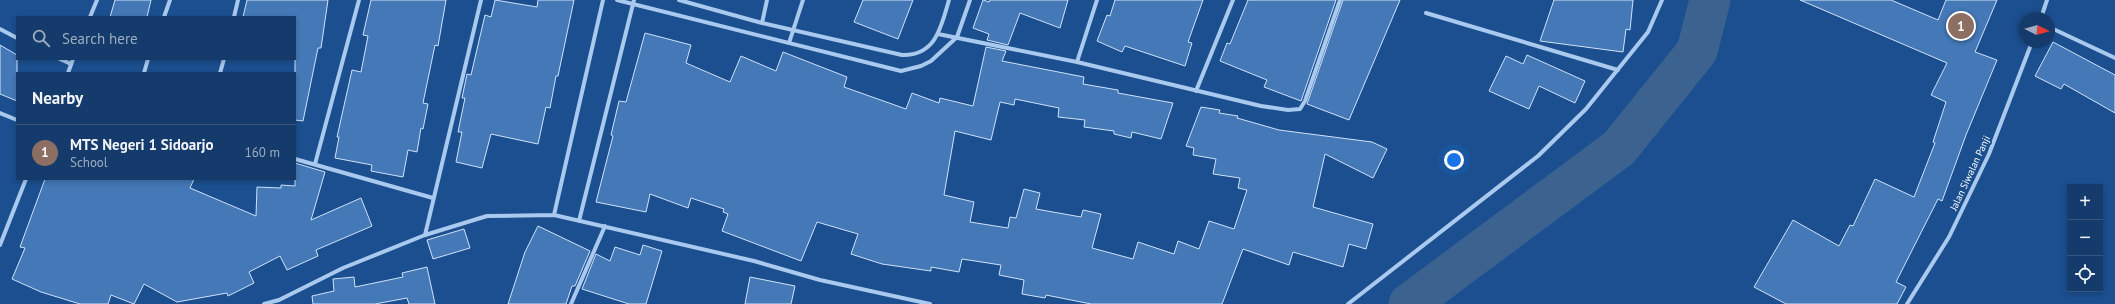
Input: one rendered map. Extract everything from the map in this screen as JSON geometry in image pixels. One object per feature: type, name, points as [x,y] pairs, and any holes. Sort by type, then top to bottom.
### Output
[{"type":"street","points":[[90,16],[97,0]]},
{"type":"street","points":[[164,16],[170,0]]},
{"type":"street","points":[[234,16],[238,0]]},
{"type":"street","points":[[315,164],[359,0]]},
{"type":"street","points":[[425,235],[481,0]]},
{"type":"street","points":[[554,215],[603,0]]},
{"type":"street","points":[[617,0],[634,2],[902,71],[921,66],[932,61],[957,37],[970,0]]},
{"type":"street","points":[[679,0],[762,23],[902,55],[922,53],[938,34],[949,0]]},
{"type":"street","points":[[762,23],[767,0]]},
{"type":"street","points":[[789,43],[803,0]]},
{"type":"street","points":[[1077,62],[1097,0]]},
{"type":"street","points":[[1196,91],[1233,0]]},
{"type":"street","points":[[938,34],[1077,62],[1261,106],[1288,110],[1300,109],[1305,102],[1340,0]]},
{"type":"street","points":[[1348,304],[1538,156],[1586,109],[1618,70],[1648,32],[1662,0]]},
{"type":"street","points":[[2043,12],[2047,0]]},
{"type":"street","points":[[579,221],[634,2]]},
{"type":"street","points":[[1426,13],[1618,70]]},
{"type":"street","points":[[0,30],[16,38]]},
{"type":"street","points":[[2055,30],[2115,58]]},
{"type":"street","name":"Jalan Siwalan Panji","points":[[1907,304],[1949,237],[1989,154],[2030,48]]},
{"type":"street","points":[[62,60],[71,64]]},
{"type":"street","points":[[68,72],[73,60]]},
{"type":"street","points":[[144,72],[148,60]]},
{"type":"street","points":[[220,72],[224,60]]},
{"type":"street","points":[[0,113],[16,120]]},
{"type":"street","points":[[296,158],[433,198]]},
{"type":"street","points":[[0,245],[26,180]]},
{"type":"street","points":[[264,304],[278,300],[343,268],[425,235],[487,216],[554,215],[754,261],[820,280],[930,304]]},
{"type":"street","points":[[571,304],[605,226]]},
{"type":"building","points":[[115,0],[151,0],[147,16],[110,16]]},
{"type":"building","points":[[247,0],[328,0],[321,48],[318,48],[303,121],[296,120],[296,16],[243,16]]},
{"type":"building","points":[[371,0],[446,0],[438,46],[435,45],[423,103],[428,104],[423,129],[421,128],[417,152],[408,150],[403,177],[371,171],[372,165],[335,158],[339,137],[337,137],[352,70],[361,72],[368,36],[363,35]]},
{"type":"building","points":[[495,0],[537,7],[538,0],[574,0],[550,108],[546,107],[538,144],[491,134],[482,168],[456,162],[462,132],[458,132],[465,98],[462,98],[467,74],[471,75],[485,15],[491,17]]},
{"type":"building","points":[[863,0],[913,0],[898,39],[854,22]]},
{"type":"building","points":[[983,0],[989,2],[990,0],[1068,0],[1060,28],[1020,13],[1008,45],[987,40],[989,34],[973,28]]},
{"type":"building","points":[[1115,0],[1203,0],[1188,42],[1192,43],[1185,66],[1125,46],[1122,52],[1097,41],[1107,15],[1110,16]]},
{"type":"building","points":[[1248,0],[1336,0],[1301,101],[1264,87],[1267,80],[1220,61],[1227,43],[1230,44]]},
{"type":"building","points":[[1343,0],[1400,0],[1349,120],[1307,104]]},
{"type":"building","points":[[1554,0],[1633,0],[1630,30],[1626,29],[1623,52],[1540,41]]},
{"type":"building","points":[[1800,0],[1891,0],[1938,20],[1946,0],[1997,0],[1975,52],[1997,60],[1966,135],[1942,201],[1938,199],[1896,282],[1906,287],[1897,304],[1786,304],[1754,287],[1793,220],[1839,246],[1850,225],[1853,226],[1875,179],[1914,197],[1935,143],[1933,142],[1946,102],[1931,95],[1947,63]]},
{"type":"building","points":[[645,33],[691,45],[686,63],[730,82],[741,56],[776,71],[783,52],[847,77],[844,87],[906,109],[912,93],[939,103],[940,98],[973,106],[986,47],[1006,51],[1002,61],[1084,77],[1083,84],[1118,90],[1118,93],[1173,103],[1161,139],[1132,132],[1131,138],[1114,134],[1114,131],[1084,127],[1085,120],[1058,117],[1059,108],[1015,99],[1014,105],[1000,102],[991,140],[955,131],[944,195],[974,202],[970,222],[1008,228],[1010,217],[1016,218],[1024,189],[1040,193],[1036,209],[1081,217],[1083,210],[1101,214],[1092,248],[1133,259],[1138,242],[1174,254],[1178,241],[1199,249],[1209,221],[1234,229],[1247,190],[1238,188],[1240,178],[1213,174],[1216,159],[1193,155],[1194,148],[1186,146],[1201,107],[1220,110],[1219,113],[1238,116],[1237,118],[1279,130],[1372,142],[1387,149],[1373,178],[1325,154],[1313,207],[1373,224],[1366,249],[1349,244],[1343,267],[1293,252],[1289,265],[1243,249],[1222,304],[1091,304],[1046,295],[1045,298],[1022,294],[1024,280],[999,275],[1001,265],[962,259],[959,272],[931,267],[931,271],[882,264],[851,254],[858,234],[817,222],[801,261],[722,231],[728,214],[723,212],[724,209],[691,198],[688,208],[650,194],[646,212],[596,202],[613,136],[611,135],[619,101],[626,102]]},
{"type":"building","points":[[2055,43],[2115,75],[2115,113],[2064,84],[2061,89],[2035,76],[2050,48],[2055,48]]},
{"type":"building","points":[[0,45],[16,54],[16,101],[0,94]]},
{"type":"building","points":[[1527,55],[1585,81],[1575,103],[1539,86],[1529,109],[1489,91],[1506,56],[1523,64]]},
{"type":"building","points":[[296,163],[325,172],[311,220],[361,198],[372,226],[316,250],[318,256],[287,270],[280,256],[249,272],[254,283],[228,296],[227,293],[177,302],[144,284],[134,304],[111,295],[108,304],[80,304],[41,292],[12,279],[25,248],[20,247],[45,180],[194,180],[190,188],[256,216],[257,187],[281,188],[281,185],[295,186]]},
{"type":"building","points":[[538,226],[590,251],[575,286],[572,286],[566,304],[508,304],[525,252]]},
{"type":"building","points":[[464,229],[470,248],[433,259],[427,240]]},
{"type":"building","points":[[643,245],[662,251],[646,304],[629,304],[582,289],[596,254],[610,261],[615,247],[640,255]]},
{"type":"building","points":[[427,267],[435,304],[409,304],[407,298],[375,304],[313,304],[312,296],[334,291],[333,279],[354,277],[355,287],[403,277],[402,273]]},
{"type":"building","points":[[750,277],[795,286],[791,304],[745,304]]},
{"type":"waterway","points":[[1409,304],[1619,148],[1697,51],[1710,0]]},
{"type":"place","name":"MTS Negeri 1 Sidoarjo","points":[[1961,26]]}]
